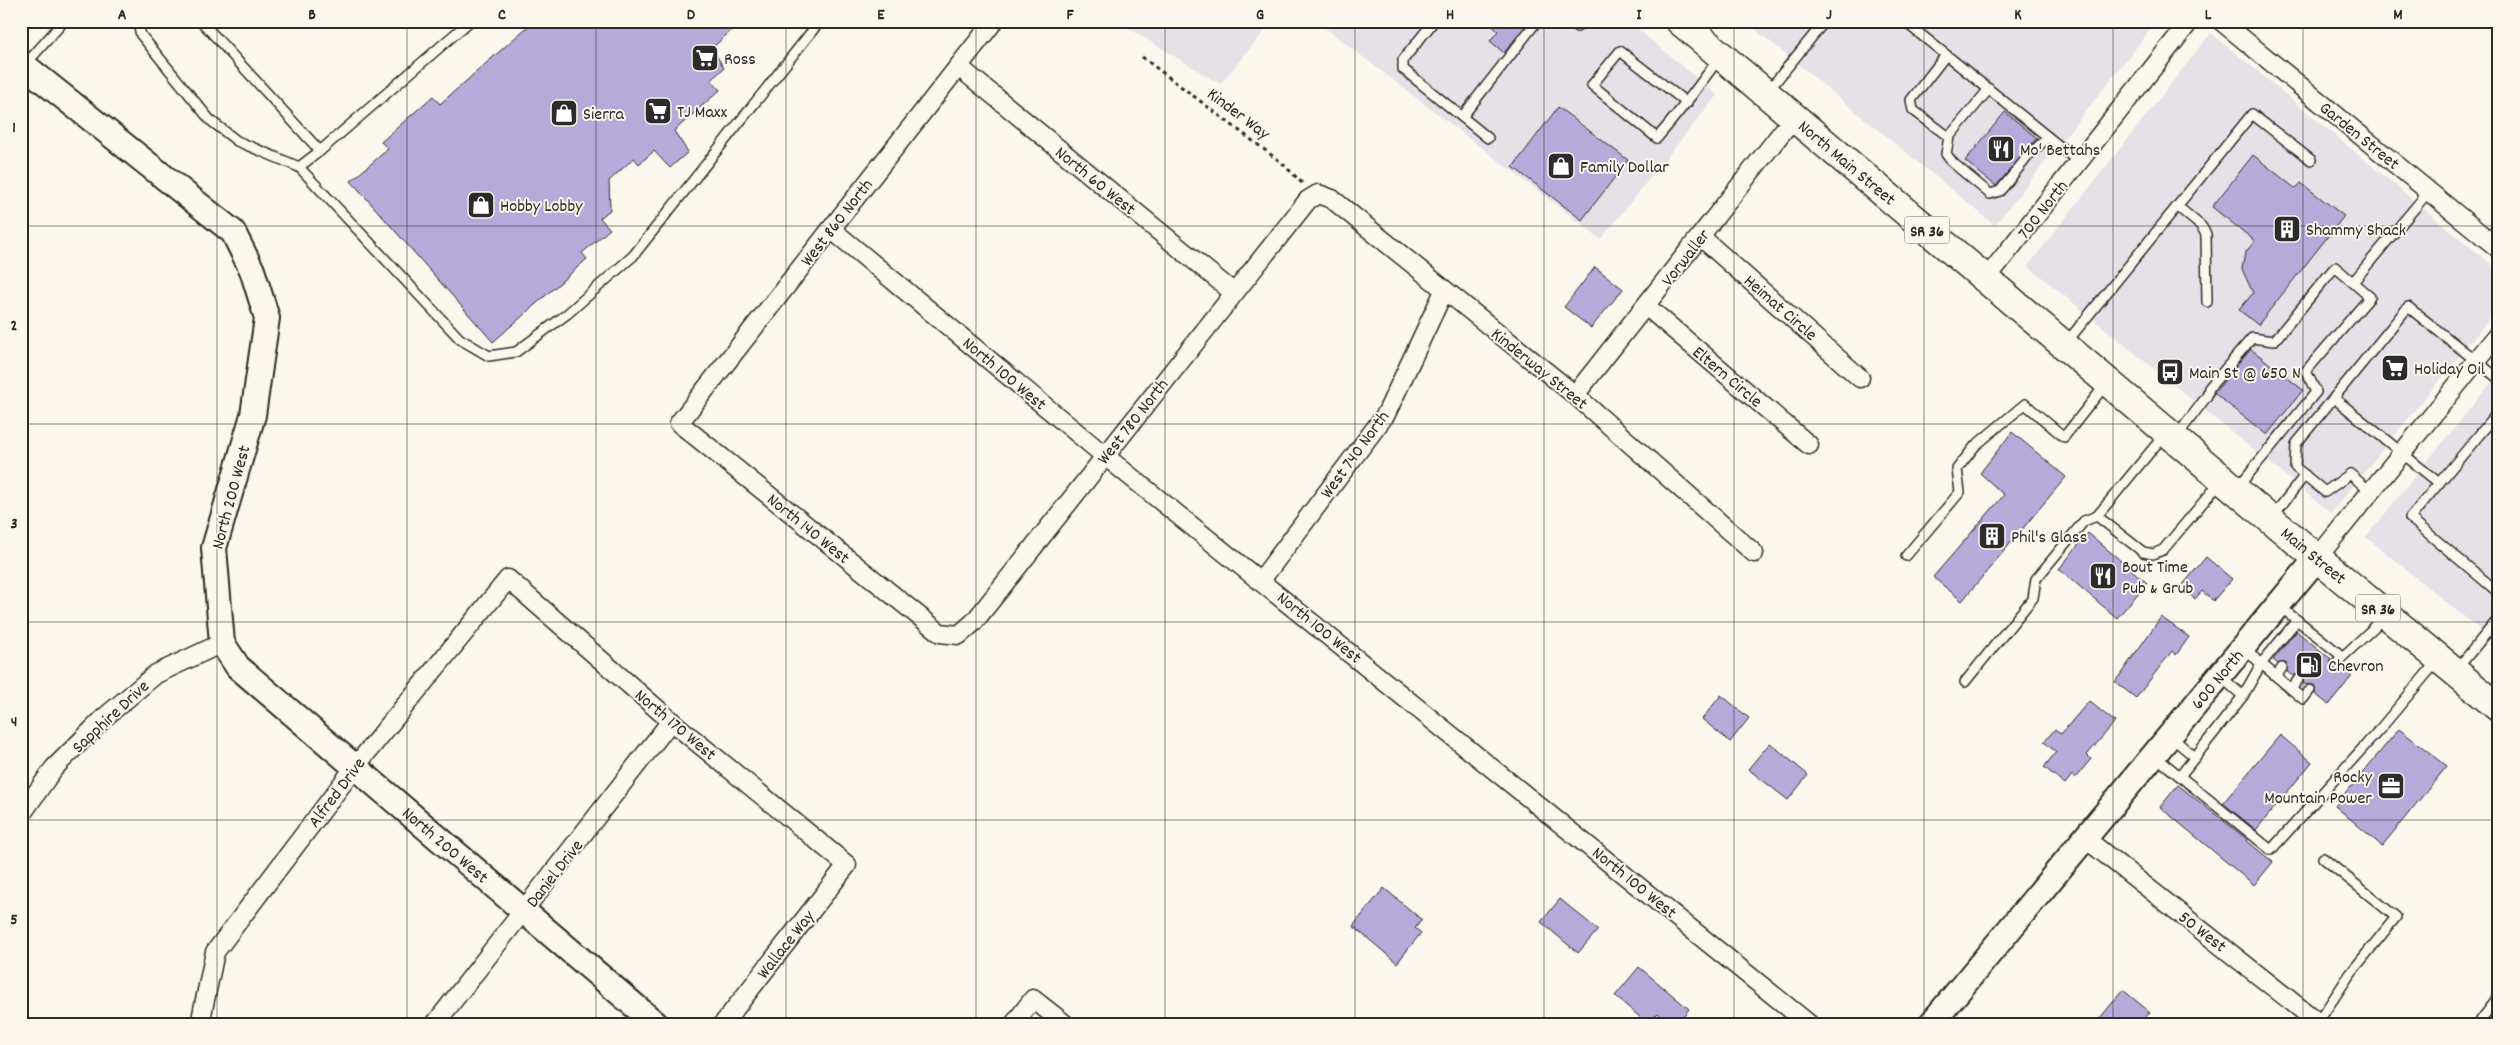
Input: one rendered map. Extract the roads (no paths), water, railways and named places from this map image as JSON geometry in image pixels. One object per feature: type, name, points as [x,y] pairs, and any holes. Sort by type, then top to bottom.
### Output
[{"type":"highway","name":"North Main Street","points":[[1680,21],[2171,435]]},
{"type":"highway","name":"Main Street","points":[[2171,435],[2499,708]]},
{"type":"street","name":"West 860 North","points":[[679,423],[994,21]]},
{"type":"street","name":"700 North","points":[[1986,279],[2190,21]]},
{"type":"street","name":"Garden Street","points":[[2221,21],[2499,249]]},
{"type":"street","name":"North 200 West","points":[[22,66],[233,232],[252,270],[267,318],[253,415],[214,548],[222,643],[238,667],[656,1024]]},
{"type":"street","name":"North 60 West","points":[[959,67],[1234,293]]},
{"type":"street","name":"Vorwaller","points":[[1575,395],[1794,117]]},
{"type":"street","name":"West 780 North","points":[[940,632],[959,635],[974,622],[1308,200],[1318,194]]},
{"type":"street","name":"Kinderway Street","points":[[1318,194],[1332,199],[1575,395],[1754,553]]},
{"type":"street","name":"North 100 West","points":[[831,228],[1105,456],[1809,1024]]},
{"type":"street","name":"Heimat Circle","points":[[1701,237],[1860,378]]},
{"type":"street","name":"West 740 North","points":[[1261,580],[1386,414],[1444,291]]},
{"type":"street","name":"Eltern Circle","points":[[1646,306],[1809,445]]},
{"type":"street","name":"600 North","points":[[1932,1024],[2221,677],[2252,657],[2288,613],[2317,558],[2499,332]]},
{"type":"street","name":"North 140 West","points":[[679,423],[940,632]]},
{"type":"street","name":"North 170 West","points":[[508,579],[671,721],[847,865]]},
{"type":"street","name":"Alfred Drive","points":[[200,1024],[215,952],[355,767],[508,579]]},
{"type":"street","name":"Sapphire Drive","points":[[21,815],[54,768],[105,717],[156,674],[222,643]]},
{"type":"street","name":"Daniel Drive","points":[[435,1024],[671,721]]},
{"type":"street","name":"50 West","points":[[2086,839],[2319,1023]]},
{"type":"street","name":"Wallace Way","points":[[723,1024],[847,865]]},
{"type":"street","points":[[1014,1024],[1034,999],[1065,1024]]},
{"type":"lane","points":[[22,66],[64,21]]},
{"type":"lane","points":[[140,21],[138,24],[141,35],[210,120],[237,141],[299,167],[460,339],[489,356],[516,352],[567,314],[633,256],[820,21]]},
{"type":"lane","points":[[201,21],[320,151]]},
{"type":"lane","points":[[299,167],[470,21]]},
{"type":"lane","points":[[1434,21],[1403,60],[1403,69],[1488,138]]},
{"type":"lane","points":[[1462,117],[1537,21]]},
{"type":"lane","points":[[1766,93],[1825,21]]},
{"type":"lane","points":[[1904,21],[2079,162]]},
{"type":"lane","points":[[1687,103],[1620,51],[1592,85],[1657,138],[1687,103],[1721,56]]},
{"type":"lane","points":[[1946,55],[1912,100],[1914,110],[1949,137]]},
{"type":"lane","points":[[1989,89],[1949,137],[1946,154],[1953,163],[1990,194],[2000,191],[2028,154],[2048,137]]},
{"type":"lane","points":[[2064,345],[2252,114],[2311,160]]},
{"type":"lane","points":[[2353,282],[2429,191]]},
{"type":"lane","points":[[2177,206],[2201,226],[2206,234],[2207,302]]},
{"type":"lane","points":[[1965,682],[2033,598],[2036,579],[2084,521],[2097,516],[2207,396],[2209,388],[2252,338],[2274,341],[2335,267],[2370,297],[2306,371],[2316,392],[2229,484],[2163,550],[2153,554],[2143,552],[2097,516]]},
{"type":"lane","points":[[2371,492],[2350,474],[2325,492],[2295,467],[2296,444],[2408,307],[2499,379]]},
{"type":"lane","points":[[1906,556],[1960,492],[1957,469],[1976,446],[2025,404],[2064,437],[2108,382]]},
{"type":"lane","points":[[2334,398],[2439,483]]},
{"type":"lane","points":[[2499,411],[2410,518],[2499,593]]},
{"type":"lane","points":[[2270,519],[2305,475]]},
{"type":"lane","points":[[2288,613],[2339,660],[2387,615]]},
{"type":"lane","points":[[2155,756],[2271,850],[2380,729],[2446,665],[2499,618]]},
{"type":"lane","points":[[2180,776],[2243,696],[2252,657],[2303,699],[2310,690]]},
{"type":"lane","points":[[2276,676],[2282,668]]},
{"type":"lane","points":[[2221,677],[2243,696]]},
{"type":"lane","points":[[2291,689],[2298,680]]},
{"type":"lane","points":[[2171,737],[2195,757]]},
{"type":"lane","points":[[2319,1023],[2350,974],[2396,917],[2323,858]]},
{"type":"lane","points":[[2478,1024],[2499,998]]},
{"type":"place","name":"Ross","points":[[705,58]]},
{"type":"place","name":"TJ Maxx","points":[[658,111]]},
{"type":"place","name":"Sierra","points":[[564,113]]},
{"type":"place","name":"Mo' Bettahs","points":[[2001,149]]},
{"type":"place","name":"Family Dollar","points":[[1561,166]]},
{"type":"place","name":"Hobby Lobby","points":[[481,205]]},
{"type":"place","name":"Shammy Shack","points":[[2287,229]]},
{"type":"place","name":"Holiday Oil","points":[[2395,368]]},
{"type":"place","name":"Main St @ 650 N","points":[[2170,372]]},
{"type":"place","name":"Phil's Glass","points":[[1992,536]]},
{"type":"place","name":"Bout Time Pub & Grub","points":[[2103,576]]},
{"type":"place","name":"Chevron","points":[[2309,665]]},
{"type":"place","name":"Rocky Mountain Power","points":[[2391,786]]}]
